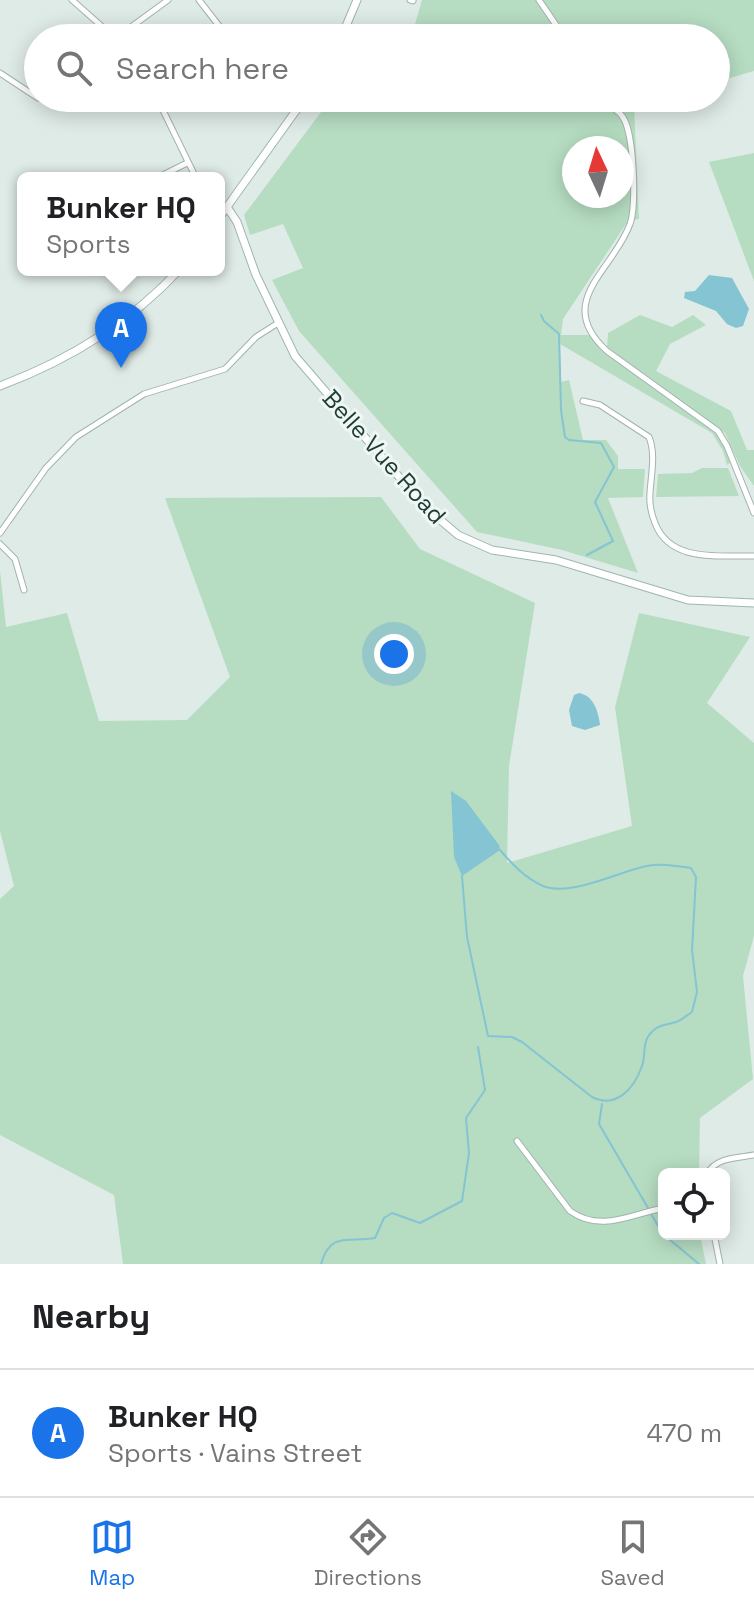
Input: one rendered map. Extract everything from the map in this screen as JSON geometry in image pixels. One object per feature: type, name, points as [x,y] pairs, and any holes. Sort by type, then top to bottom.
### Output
[{"type":"street","points":[[72,0],[99,24]]},
{"type":"street","points":[[135,24],[168,0]]},
{"type":"street","points":[[199,0],[218,24]]},
{"type":"street","points":[[347,24],[357,0]]},
{"type":"street","points":[[539,0],[555,24]]},
{"type":"street","points":[[0,73],[24,89]]},
{"type":"street","points":[[163,112],[192,172]]},
{"type":"street","points":[[225,208],[295,112]]},
{"type":"street","points":[[618,112],[626,123],[633,190],[632,220],[589,294],[584,310],[587,327],[607,351],[718,431],[754,513]]},
{"type":"street","points":[[169,172],[187,163]]},
{"type":"street","name":"Belle Vue Road","points":[[225,214],[237,222],[239,233],[295,356],[424,506],[458,535],[492,550],[556,560],[688,600],[754,603]]},
{"type":"street","points":[[0,386],[62,360],[91,343],[141,308],[173,276]]},
{"type":"street","points":[[0,533],[46,468],[76,437],[144,394],[221,372],[256,337],[278,323]]},
{"type":"street","points":[[583,401],[600,405],[649,437],[653,450],[650,508],[659,534],[666,543],[696,554],[754,556]]},
{"type":"street","points":[[0,544],[15,559],[24,590]]},
{"type":"street","points":[[517,1141],[570,1211],[580,1218],[610,1222],[658,1210]]},
{"type":"street","points":[[710,1168],[722,1160],[754,1155]]},
{"type":"street","points":[[715,1240],[720,1264]]},
{"type":"green space","points":[[422,0],[754,0],[754,71],[730,78],[730,24],[415,24]]},
{"type":"green space","points":[[321,112],[634,112],[639,219],[628,221],[563,319],[561,335],[589,335],[602,349],[716,432],[723,440],[730,463],[727,465],[712,433],[560,344],[561,382],[569,380],[583,440],[606,440],[618,456],[618,469],[645,469],[643,497],[608,498],[638,573],[562,550],[477,532],[299,331],[272,280],[303,268],[283,224],[250,235],[244,215]]},
{"type":"green space","points":[[754,153],[754,281],[709,162]]},
{"type":"green space","points":[[640,315],[672,327],[693,315],[706,325],[670,344],[656,371],[731,411],[747,450],[754,450],[754,486],[740,466],[725,433],[607,348],[608,333]]},
{"type":"green space","points":[[702,468],[728,468],[739,496],[656,497],[658,474],[692,473]]},
{"type":"green space","points":[[381,497],[420,549],[535,603],[509,766],[507,863],[632,826],[615,707],[639,613],[750,637],[707,703],[754,743],[754,936],[743,976],[753,1079],[700,1118],[699,1168],[658,1168],[658,1240],[701,1240],[706,1264],[123,1264],[114,1195],[0,1135],[0,899],[14,886],[0,831],[0,571],[6,627],[67,613],[99,721],[187,720],[230,677],[165,498]]},
{"type":"water","points":[[709,275],[732,278],[749,309],[743,326],[736,328],[727,324],[716,311],[684,298],[685,292],[695,291]]},
{"type":"water","points":[[579,693],[592,701],[600,725],[585,730],[572,726],[569,710],[574,695]]},
{"type":"water","points":[[451,791],[466,801],[500,850],[462,876],[454,857]]},
{"type":"waterway","points":[[541,315],[559,334],[561,410],[565,437],[601,443],[614,467],[595,502],[613,541],[587,555]]},
{"type":"waterway","points":[[462,876],[467,937],[488,1036],[512,1037],[522,1042],[592,1097],[609,1100],[623,1095],[639,1074],[649,1035],[658,1027],[678,1021],[692,1012],[697,992],[692,950],[696,877],[691,868],[652,865],[580,886],[554,889],[530,879],[500,850]]},
{"type":"waterway","points":[[321,1264],[325,1253],[336,1242],[375,1238],[384,1218],[392,1213],[420,1223],[462,1201],[469,1153],[466,1118],[485,1090],[478,1047]]},
{"type":"waterway","points":[[602,1104],[599,1124],[648,1208]]},
{"type":"waterway","points":[[651,1214],[663,1234],[699,1264]]},
{"type":"place","name":"Bunker HQ","points":[[121,368]]}]
